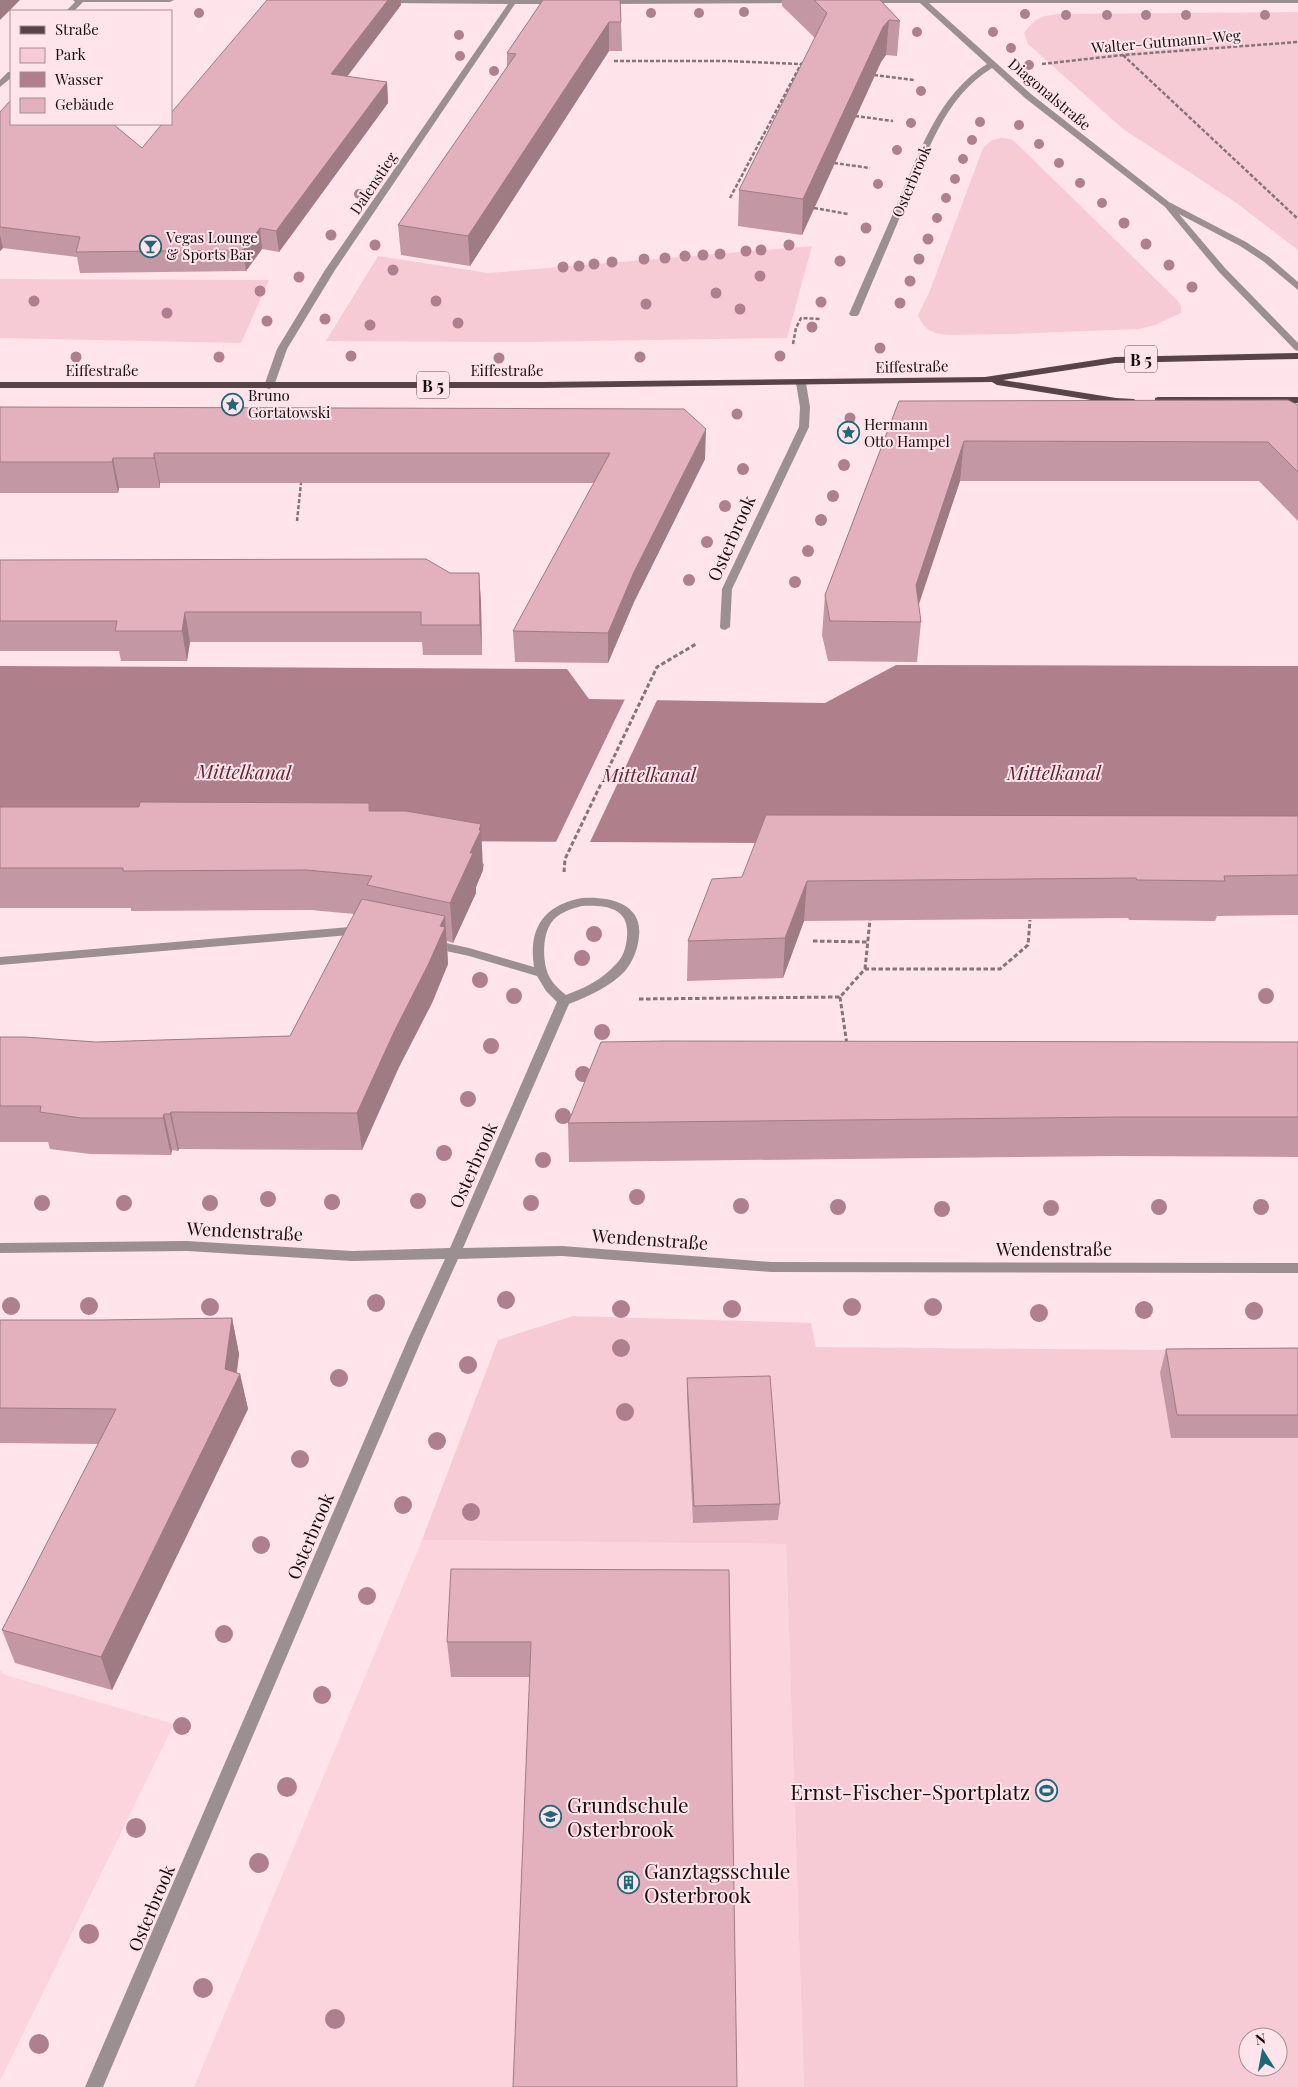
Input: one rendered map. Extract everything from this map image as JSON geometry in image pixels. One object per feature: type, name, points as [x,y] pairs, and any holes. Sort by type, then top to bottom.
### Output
[{"type":"main road","name":"Eiffestraße","points":[[0,385],[269,386],[985,380],[1116,360],[1298,356]]},
{"type":"main road","name":"Eiffestraße","points":[[985,380],[1116,401],[1298,400]]},
{"type":"street","points":[[71,10],[79,0],[170,0]]},
{"type":"street","name":"Diagonalstraße","points":[[922,0],[992,64],[1069,130],[1166,204],[1243,244],[1266,259],[1298,287]]},
{"type":"street","points":[[378,1],[573,2]]},
{"type":"street","points":[[593,2],[812,1]]},
{"type":"street","points":[[852,1],[1298,1]]},
{"type":"street","name":"Dalenstieg","points":[[269,386],[282,350],[330,270],[513,2]]},
{"type":"street","name":"Osterbrook","points":[[854,314],[933,130],[956,93],[968,80],[992,64]]},
{"type":"street","points":[[0,86],[10,75]]},
{"type":"street","name":"Diagonalstraße","points":[[1166,204],[1203,249],[1298,348]]},
{"type":"street","name":"Osterbrook","points":[[725,627],[727,589],[804,427],[805,407],[801,383]]},
{"type":"street","points":[[601,901],[623,909],[634,922],[634,941],[630,956],[613,975],[590,991],[564,1002],[548,987],[541,973],[538,957],[541,936],[547,920],[562,908],[584,902],[601,901]]},
{"type":"street","points":[[0,961],[369,930]]},
{"type":"street","points":[[424,942],[469,952],[541,973]]},
{"type":"street","name":"Osterbrook","points":[[94,2087],[415,1339],[564,1002]]},
{"type":"street","name":"Wendenstraße","points":[[0,1248],[187,1246],[352,1256],[562,1252],[771,1266],[1298,1268]]},
{"type":"path","name":"Walter-Gutmann-Weg","points":[[1036,64],[1123,54],[1298,42]]},
{"type":"path","points":[[1123,54],[1298,219]]},
{"type":"path","points":[[614,61],[726,61],[800,64],[808,61]]},
{"type":"path","points":[[730,198],[800,64]]},
{"type":"path","points":[[874,75],[914,80]]},
{"type":"path","points":[[855,116],[893,120]]},
{"type":"path","points":[[834,163],[870,168]]},
{"type":"path","points":[[814,208],[848,214]]},
{"type":"path","points":[[793,344],[796,328],[801,318]]},
{"type":"path","points":[[297,521],[301,483]]},
{"type":"path","points":[[565,859],[657,667],[725,627]]},
{"type":"path","points":[[590,991],[635,999],[840,997],[865,969],[870,920]]},
{"type":"path","points":[[865,969],[1000,969],[1028,945],[1030,920]]},
{"type":"path","points":[[813,942],[868,942]]},
{"type":"path","points":[[840,997],[848,1055]]},
{"type":"shaded area","name":"Grundschule Osterbrook","points":[[422,1540],[786,1544],[804,2087],[194,2087]]},
{"type":"shaded area","points":[[0,1670],[5,1675],[174,1724],[0,2081]]},
{"type":"green space","points":[[1298,12],[1298,250],[1235,202],[1123,129],[1028,44],[1024,33],[1038,19],[1058,14]]},
{"type":"green space","points":[[1001,138],[1011,139],[1016,143],[1177,300],[1181,306],[1181,313],[1155,325],[1139,329],[950,335],[930,331],[923,325],[918,315],[929,293],[983,148],[992,140]]},
{"type":"green space","points":[[812,246],[787,338],[527,342],[326,341],[378,256],[488,273]]},
{"type":"green space","points":[[0,279],[269,280],[241,343],[0,338]]},
{"type":"green space","name":"Ernst-Fischer-Sportplatz","points":[[573,1316],[811,1323],[816,1347],[1298,1351],[1298,2087],[804,2087],[786,1544],[422,1540],[498,1340]]},
{"type":"water","name":"Mittelkanal","points":[[896,665],[1298,666],[1298,846],[427,841],[0,841],[0,666],[567,669],[589,699],[825,703]]},
{"type":"pier","points":[[626,697],[658,698],[589,844],[555,844]]},
{"type":"building","points":[[267,0],[388,0],[331,74],[387,82],[276,231],[260,228],[243,250],[76,252],[80,237],[0,227],[0,112],[10,101],[10,125],[114,125],[142,148],[161,125],[172,125],[172,112]]},
{"type":"building","points":[[543,0],[620,0],[621,22],[609,22],[468,236],[398,225],[516,54],[507,53]]},
{"type":"building","points":[[814,0],[880,0],[900,21],[889,20],[883,27],[803,199],[739,190],[827,13]]},
{"type":"building","points":[[1288,400],[1298,405],[1298,472],[1268,442],[964,441],[916,585],[921,622],[830,621],[825,595],[899,401]]},
{"type":"building","points":[[0,407],[684,409],[706,429],[634,572],[608,633],[513,631],[610,453],[154,453],[154,458],[113,458],[112,462],[0,462]]},
{"type":"building","points":[[426,559],[450,573],[479,573],[480,625],[421,625],[421,612],[185,612],[182,631],[115,631],[117,621],[0,621],[0,560]]},
{"type":"building","points":[[140,802],[369,803],[369,811],[406,811],[481,824],[479,830],[481,830],[470,853],[473,853],[450,903],[367,885],[372,876],[306,870],[123,871],[123,868],[0,868],[0,807],[139,807]]},
{"type":"building","points":[[766,815],[1298,816],[1298,875],[1224,876],[1225,881],[1137,880],[1136,878],[807,881],[785,938],[688,941],[712,879],[742,877]]},
{"type":"building","points":[[362,899],[445,916],[440,926],[445,927],[357,1113],[171,1112],[170,1114],[164,1114],[163,1118],[81,1118],[40,1112],[41,1106],[0,1106],[0,1037],[96,1042],[290,1036]]},
{"type":"building","points":[[601,1042],[1298,1042],[1298,1117],[568,1123]]},
{"type":"building","points":[[232,1318],[225,1369],[240,1374],[101,1657],[2,1630],[116,1409],[0,1408],[0,1320]]},
{"type":"building","points":[[1298,1348],[1298,1415],[1177,1415],[1166,1349]]},
{"type":"building","points":[[770,1376],[780,1504],[694,1506],[687,1378]]},
{"type":"building","name":"Ganztagsschule Osterbrook","points":[[451,1569],[729,1570],[737,2087],[513,2087],[531,1642],[447,1642]]},
{"type":"place","name":"Vegas Lounge & Sports Bar","points":[[150,246]]},
{"type":"place","name":"Bruno Gortatowski","points":[[232,404]]},
{"type":"place","name":"Hermann Otto Hampel","points":[[848,433]]},
{"type":"place","name":"Ernst-Fischer-Sportplatz","points":[[1046,1791]]},
{"type":"place","name":"Grundschule Osterbrook","points":[[551,1816]]},
{"type":"place","name":"Ganztagsschule Osterbrook","points":[[628,1882]]}]
